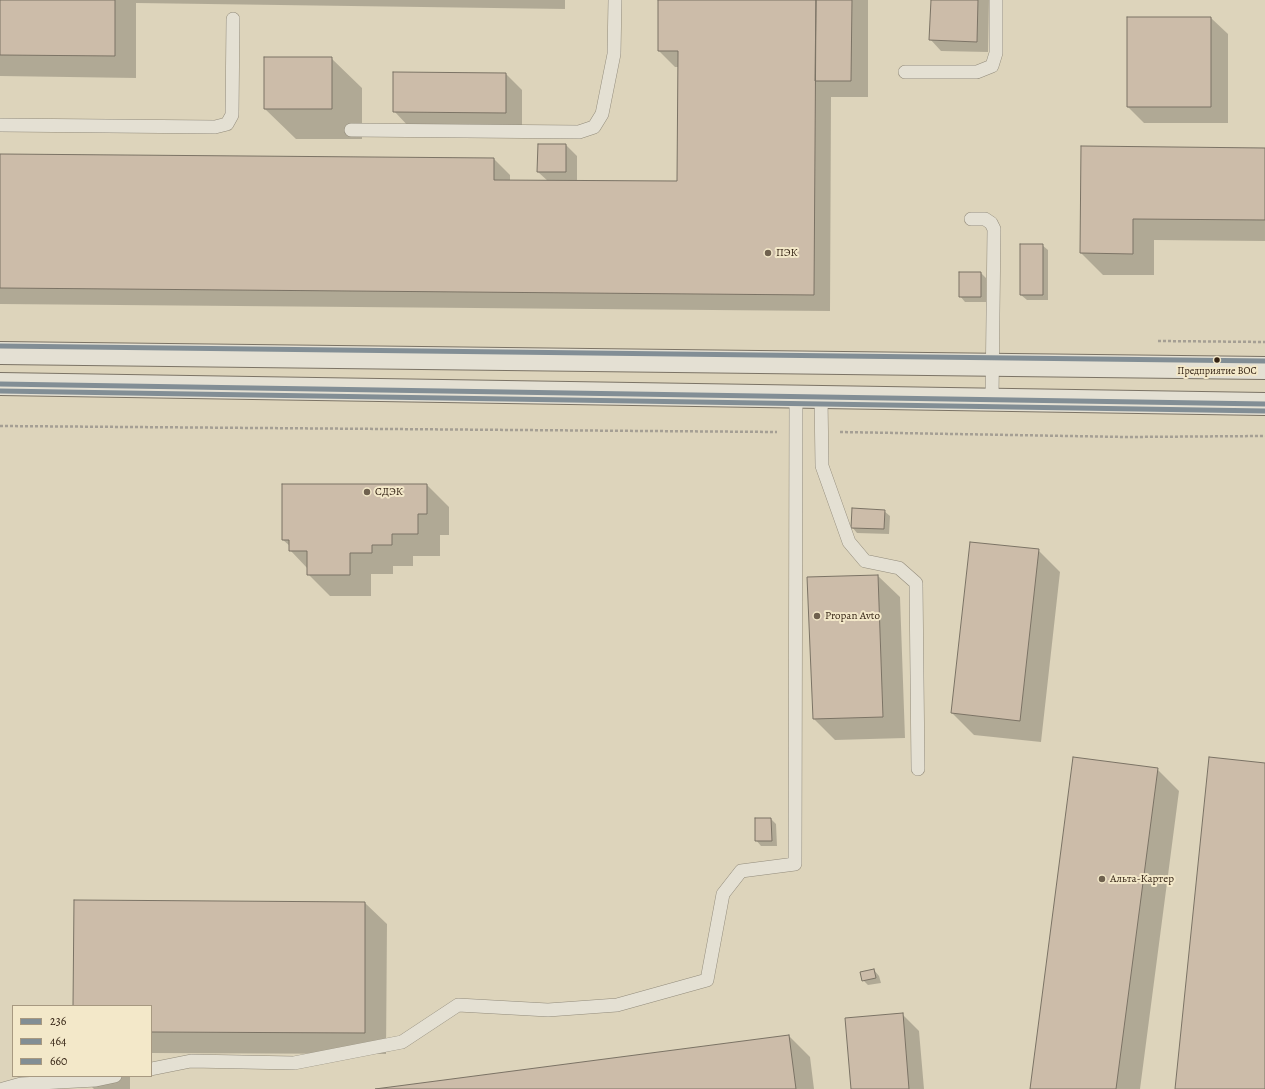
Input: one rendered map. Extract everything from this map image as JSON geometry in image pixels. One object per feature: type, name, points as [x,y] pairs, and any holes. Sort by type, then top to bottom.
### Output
[{"type":"main road","points":[[0,353],[1265,368]]},
{"type":"main road","points":[[0,384],[1265,404]]},
{"type":"lane","points":[[351,130],[579,132],[594,127],[602,114],[614,54],[615,0]]},
{"type":"lane","points":[[905,72],[977,72],[992,66],[996,53],[996,0]]},
{"type":"lane","points":[[0,125],[215,127],[228,124],[232,115],[233,19]]},
{"type":"lane","points":[[971,219],[985,219],[991,223],[994,229],[992,399]]},
{"type":"lane","points":[[152,1069],[191,1061],[294,1063],[402,1042],[458,1005],[548,1010],[617,1005],[708,980],[723,894],[741,871],[795,864],[796,396]]},
{"type":"lane","points":[[821,397],[822,466],[849,542],[865,561],[899,568],[916,584],[918,769]]},
{"type":"lane","points":[[3,1089],[21,1084],[96,1080],[110,1077]]},
{"type":"path","points":[[0,426],[797,432]]},
{"type":"path","points":[[822,432],[1126,437],[1265,436]]},
{"type":"building","points":[[0,0],[115,0],[115,56],[0,55]]},
{"type":"building","points":[[658,0],[816,0],[814,295],[0,288],[0,154],[494,158],[494,180],[677,181],[678,51],[658,51]]},
{"type":"building","points":[[816,0],[852,0],[851,81],[815,81]]},
{"type":"building","points":[[931,0],[978,0],[977,42],[929,40]]},
{"type":"building","points":[[1127,17],[1211,17],[1211,107],[1127,107]]},
{"type":"building","points":[[264,57],[332,57],[332,109],[264,109]]},
{"type":"building","points":[[393,72],[506,73],[506,113],[393,112]]},
{"type":"building","points":[[538,144],[566,144],[566,172],[537,172]]},
{"type":"building","points":[[1081,146],[1265,148],[1265,220],[1133,219],[1133,254],[1080,253]]},
{"type":"building","points":[[1020,244],[1043,244],[1043,295],[1020,295]]},
{"type":"building","points":[[959,272],[981,272],[981,297],[959,297]]},
{"type":"building","points":[[282,484],[427,484],[427,514],[418,514],[418,534],[392,534],[392,545],[372,545],[372,553],[350,553],[350,575],[307,575],[307,551],[289,551],[289,540],[282,540]]},
{"type":"building","points":[[852,508],[885,510],[884,529],[851,528]]},
{"type":"building","points":[[970,542],[1039,549],[1020,721],[951,713]]},
{"type":"building","points":[[878,575],[883,717],[813,719],[807,577]]},
{"type":"building","points":[[1073,757],[1158,768],[1116,1089],[1030,1089]]},
{"type":"building","points":[[1209,757],[1265,763],[1265,1089],[1175,1089]]},
{"type":"building","points":[[755,818],[771,818],[772,841],[755,841]]},
{"type":"building","points":[[74,900],[365,902],[365,1033],[152,1032],[152,1005],[73,1005]]},
{"type":"building","points":[[874,969],[876,978],[862,981],[860,972]]},
{"type":"building","points":[[903,1013],[909,1089],[851,1089],[845,1018]]},
{"type":"building","points":[[789,1035],[796,1089],[375,1089]]},
{"type":"transit line","name":"660","points":[[0,346],[1265,361]]},
{"type":"transit line","name":"236","points":[[0,384],[1265,404]]},
{"type":"transit line","name":"464","points":[[0,391],[1265,411]]},
{"type":"place","name":"ПЭК","points":[[768,253]]},
{"type":"place","name":"Предприятие ВОС","points":[[1217,360]]},
{"type":"place","name":"СДЭК","points":[[367,492]]},
{"type":"place","name":"Propan Avto","points":[[817,616]]},
{"type":"place","name":"Альта-Картер","points":[[1102,879]]}]
